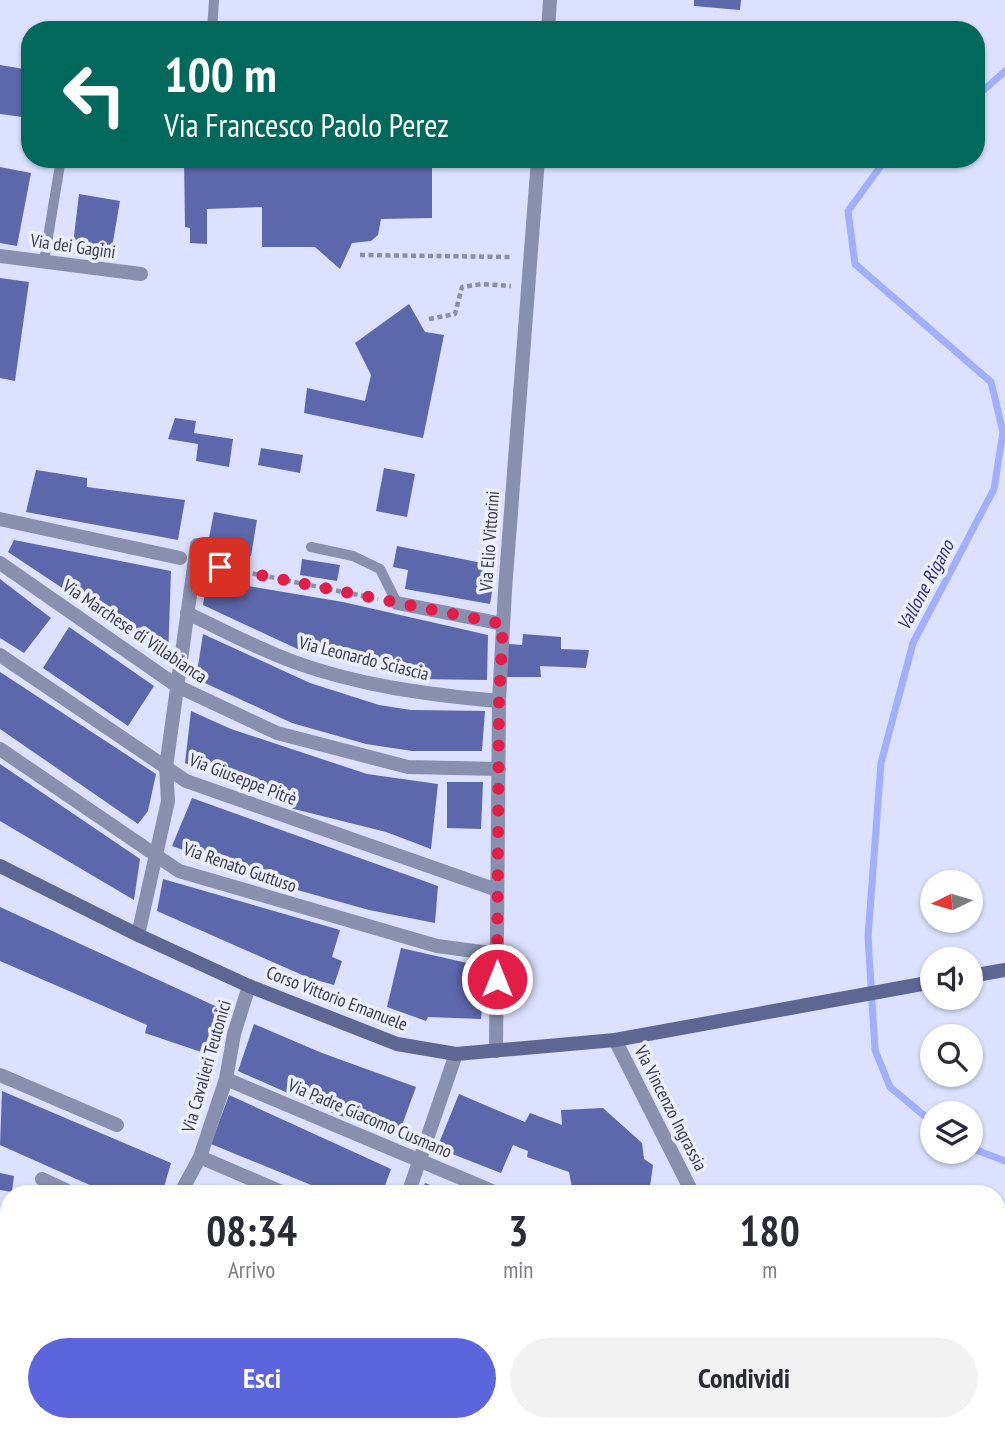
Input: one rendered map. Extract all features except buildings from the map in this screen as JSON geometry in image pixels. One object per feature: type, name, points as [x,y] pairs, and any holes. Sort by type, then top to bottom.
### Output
[{"type":"main road","name":"Corso Vittorio Emanuele","points":[[0,866],[138,935],[249,986],[397,1044],[456,1054],[615,1040],[920,984]]},
{"type":"main road","points":[[983,974],[1005,970]]},
{"type":"street","points":[[549,21],[550,0]]},
{"type":"street","name":"Via Elio Vittorini","points":[[496,1051],[499,701],[537,168]]},
{"type":"street","name":"Via dei Gagini","points":[[0,256],[141,274]]},
{"type":"street","points":[[1,522],[180,558]]},
{"type":"street","points":[[138,935],[169,801],[166,767],[197,545]]},
{"type":"street","name":"Via Marchese di Villabianca","points":[[0,563],[177,686],[277,733],[408,767],[499,769]]},
{"type":"street","points":[[397,603],[503,624]]},
{"type":"street","name":"Via Leonardo Sciascia","points":[[187,613],[264,650],[338,676],[417,693],[499,701]]},
{"type":"street","name":"Via Giuseppe Pitrè","points":[[0,655],[186,781],[497,890]]},
{"type":"street","name":"Via Renato Guttuso","points":[[0,749],[178,870],[252,894],[437,946],[497,954]]},
{"type":"street","name":"Via Cavalieri Teutonici","points":[[183,1185],[188,1173],[200,1157],[226,1079],[234,1034],[249,986]]},
{"type":"street","name":"Via Vincenzo Ingrassia","points":[[615,1040],[688,1185]]},
{"type":"street","points":[[411,1185],[456,1054]]},
{"type":"street","points":[[0,1074],[117,1125]]},
{"type":"street","name":"Via Padre Giacomo Cusmano","points":[[226,1079],[479,1185]]},
{"type":"street","points":[[200,1157],[265,1185]]},
{"type":"street","points":[[42,1178],[56,1185]]},
{"type":"lane","points":[[213,21],[214,0]]},
{"type":"lane","points":[[44,261],[60,168]]},
{"type":"lane","points":[[311,547],[353,556],[380,569],[397,603]]},
{"type":"path","points":[[360,255],[530,258]]},
{"type":"path","points":[[429,320],[454,314],[462,287],[482,284],[528,287]]},
{"type":"path","points":[[195,561],[397,603]]},
{"type":"waterway","name":"Vallone Rigano","points":[[985,89],[1005,71]]},
{"type":"waterway","name":"Vallone Rigano","points":[[879,168],[848,211],[855,264],[991,382],[1003,432],[994,489],[913,643],[881,763],[868,937],[875,1050],[890,1087],[920,1112]]},
{"type":"waterway","name":"Vallone Rigano","points":[[983,1153],[1005,1161]]},
{"type":"route","points":[[220,567],[503,624],[499,701],[497,979]]}]
